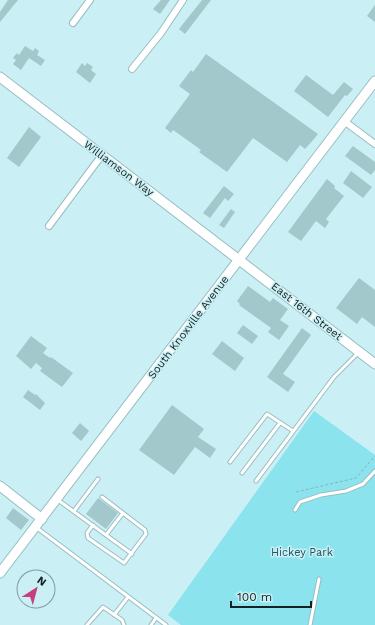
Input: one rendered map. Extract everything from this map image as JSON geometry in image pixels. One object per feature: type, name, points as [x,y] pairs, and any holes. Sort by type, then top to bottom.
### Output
[{"type":"main road","name":"Williamson Way","points":[[0,77],[239,259]]},
{"type":"main road","name":"South Knoxville Avenue","points":[[0,573],[375,80]]},
{"type":"main road","name":"East 16th Street","points":[[239,259],[375,364]]},
{"type":"main road","points":[[0,486],[42,519]]},
{"type":"street","points":[[73,23],[90,0]]},
{"type":"street","points":[[132,69],[161,33],[183,0]]},
{"type":"street","points":[[344,121],[375,144]]},
{"type":"street","points":[[49,226],[102,155]]},
{"type":"lane","points":[[256,481],[334,376],[359,352]]},
{"type":"lane","points":[[230,462],[267,414],[293,431]]},
{"type":"lane","points":[[242,473],[280,423]]},
{"type":"lane","points":[[296,510],[300,502],[321,495],[346,491],[363,484],[375,471]]},
{"type":"lane","points":[[74,511],[98,479]]},
{"type":"lane","points":[[93,525],[87,533],[88,538],[124,563],[132,554],[146,532],[102,497]]},
{"type":"lane","points":[[57,499],[132,554]]},
{"type":"lane","points":[[106,535],[122,513]]},
{"type":"lane","points":[[35,527],[166,625]]},
{"type":"lane","points":[[310,625],[320,579]]},
{"type":"lane","points":[[114,615],[128,597]]},
{"type":"lane","points":[[87,625],[103,607],[122,620],[124,625]]},
{"type":"lane","points":[[151,625],[156,618]]},
{"type":"path","points":[[296,492],[356,478],[375,456]]},
{"type":"green space","name":"Hickey Park","points":[[314,411],[375,455],[375,625],[181,625],[168,615]]},
{"type":"building","points":[[8,0],[18,0],[0,22],[0,12]]},
{"type":"building","points":[[161,0],[170,0],[160,14],[153,9]]},
{"type":"building","points":[[202,0],[211,0],[185,34],[179,29]]},
{"type":"building","points":[[375,5],[375,22],[367,16]]},
{"type":"building","points":[[25,46],[33,51],[35,48],[39,51],[37,55],[45,60],[41,66],[29,58],[21,70],[13,64],[16,60],[13,58],[17,53],[19,55]]},
{"type":"building","points":[[206,54],[318,134],[305,149],[300,145],[287,162],[253,138],[227,172],[199,152],[201,150],[173,130],[171,133],[165,128],[190,94],[179,86],[191,70],[193,72]]},
{"type":"building","points":[[82,63],[85,66],[87,63],[93,67],[91,70],[96,74],[90,83],[76,72]]},
{"type":"building","points":[[306,75],[333,95],[344,82],[353,89],[347,96],[345,95],[328,117],[294,91]]},
{"type":"building","points":[[29,127],[41,137],[19,167],[7,158]]},
{"type":"building","points":[[353,146],[375,162],[375,170],[371,175],[345,156]]},
{"type":"building","points":[[351,171],[372,187],[363,198],[343,183]]},
{"type":"building","points":[[327,179],[335,186],[334,188],[344,196],[326,219],[329,222],[325,228],[316,221],[301,241],[288,232]]},
{"type":"building","points":[[224,186],[234,194],[228,201],[225,198],[210,218],[203,213]]},
{"type":"building","points":[[231,209],[235,212],[224,228],[219,225]]},
{"type":"building","points":[[359,278],[375,290],[375,327],[362,317],[357,324],[336,308]]},
{"type":"building","points":[[248,286],[270,302],[273,298],[288,309],[280,320],[289,326],[279,340],[268,332],[271,328],[239,305],[240,304],[237,301]]},
{"type":"building","points":[[243,325],[258,336],[252,344],[237,333]]},
{"type":"building","points":[[302,328],[311,335],[283,374],[295,382],[288,392],[267,377]]},
{"type":"building","points":[[31,336],[47,348],[43,353],[73,373],[62,387],[40,371],[42,368],[36,363],[31,369],[16,356]]},
{"type":"building","points":[[222,341],[244,358],[235,371],[212,354]]},
{"type":"building","points":[[28,390],[35,395],[36,394],[45,403],[40,410],[23,397]]},
{"type":"building","points":[[172,405],[204,429],[198,437],[216,449],[210,458],[195,447],[174,475],[139,450]]},
{"type":"building","points":[[80,423],[89,431],[81,441],[72,433]]},
{"type":"building","points":[[98,498],[118,513],[106,529],[86,514]]},
{"type":"building","points":[[13,508],[29,520],[21,530],[6,518]]}]
